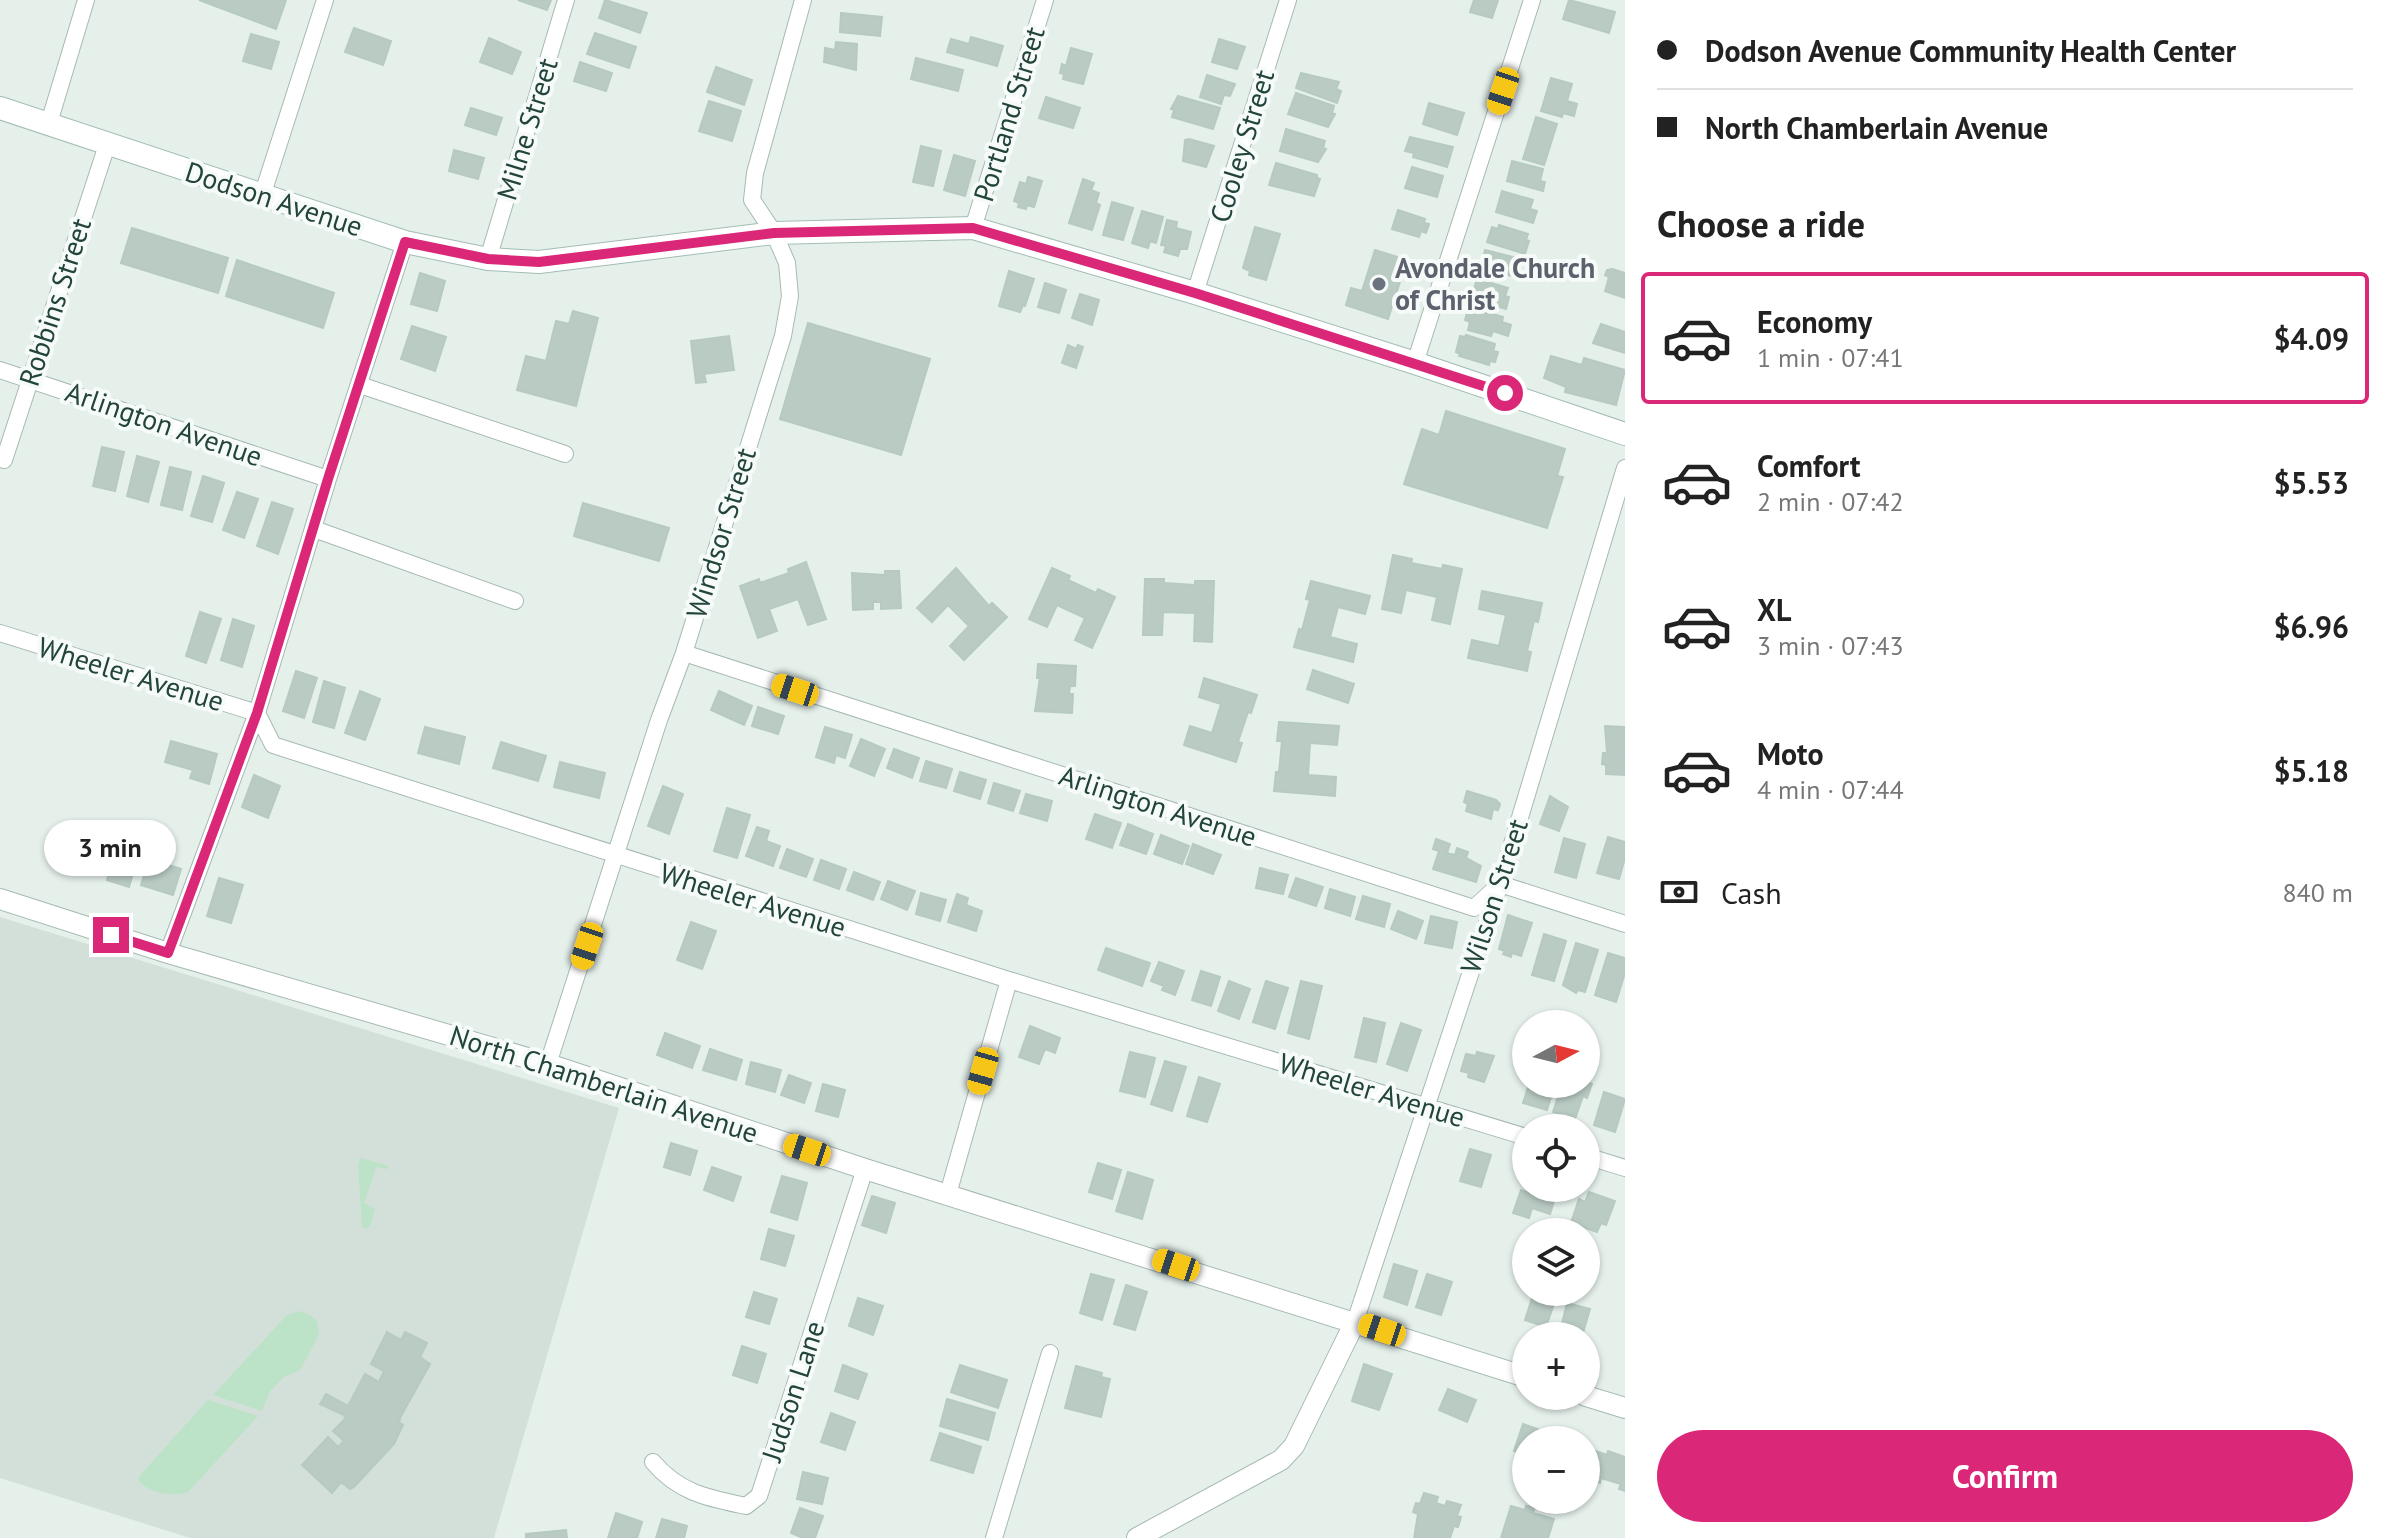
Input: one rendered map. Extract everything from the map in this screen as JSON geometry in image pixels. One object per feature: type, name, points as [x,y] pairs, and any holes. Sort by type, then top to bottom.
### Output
[{"type":"main road","name":"Dodson Avenue","points":[[0,108],[405,242],[488,259],[539,262],[774,233],[973,228],[1195,293],[1625,434]]},
{"type":"street","points":[[49,123],[86,0]]},
{"type":"street","points":[[263,193],[325,0]]},
{"type":"street","name":"Milne Street","points":[[488,259],[566,0]]},
{"type":"street","name":"Windsor Street","points":[[548,1064],[659,720],[684,653],[783,336],[790,296],[787,263],[774,233],[752,200],[755,173],[803,0]]},
{"type":"street","name":"Portland Street","points":[[973,228],[1045,0]]},
{"type":"street","points":[[1415,363],[1532,0]]},
{"type":"street","name":"Cooley Street","points":[[1195,293],[1285,1]]},
{"type":"street","name":"Robbins Street","points":[[4,460],[107,145]]},
{"type":"street","points":[[168,953],[257,713],[328,479],[405,242]]},
{"type":"street","name":"Arlington Avenue","points":[[0,370],[328,479]]},
{"type":"street","points":[[360,385],[565,454]]},
{"type":"street","name":"Wilson Street","points":[[1355,1322],[1500,884],[1625,468]]},
{"type":"street","points":[[314,529],[515,601]]},
{"type":"street","name":"Wheeler Avenue","points":[[0,633],[257,713],[273,745],[1009,980],[1512,1133]]},
{"type":"street","name":"Arlington Avenue","points":[[684,653],[1474,908],[1500,884]]},
{"type":"street","points":[[1500,884],[1625,924]]},
{"type":"street","name":"North Chamberlain Avenue","points":[[0,899],[168,953],[548,1064],[865,1169],[1512,1372]]},
{"type":"street","points":[[948,1194],[1009,980]]},
{"type":"street","points":[[1600,1160],[1625,1168]]},
{"type":"street","name":"Judson Lane","points":[[653,1462],[667,1479],[702,1497],[746,1506],[759,1496],[865,1169]]},
{"type":"street","points":[[1137,1538],[1281,1460],[1294,1446],[1355,1322]]},
{"type":"street","points":[[994,1538],[1050,1353]]},
{"type":"street","points":[[1600,1400],[1625,1408]]},
{"type":"shaded area","points":[[0,917],[619,1108],[494,1538],[190,1538],[0,1478]]},
{"type":"green space","points":[[361,1158],[389,1166],[387,1169],[376,1167],[364,1203],[375,1209],[370,1226],[366,1229],[362,1227],[358,1164]]},
{"type":"green space","points":[[298,1311],[309,1314],[317,1321],[319,1335],[300,1370],[284,1377],[270,1391],[262,1411],[213,1395],[286,1316]]},
{"type":"green space","points":[[208,1400],[258,1416],[189,1491],[169,1494],[142,1484],[138,1480],[141,1474]]},
{"type":"building","points":[[199,0],[286,0],[276,29]]},
{"type":"building","points":[[518,0],[551,0],[547,10]]},
{"type":"building","points":[[605,0],[647,13],[640,33],[599,18]]},
{"type":"building","points":[[1474,0],[1498,0],[1492,18],[1470,12]]},
{"type":"building","points":[[1569,0],[1615,12],[1609,33],[1563,19]]},
{"type":"building","points":[[841,13],[882,17],[880,36],[840,32]]},
{"type":"building","points":[[354,28],[391,41],[383,65],[345,52]]},
{"type":"building","points":[[595,33],[636,47],[629,68],[587,54]]},
{"type":"building","points":[[251,34],[279,42],[271,69],[243,61]]},
{"type":"building","points":[[971,37],[1003,46],[997,66],[947,52],[951,39],[969,44]]},
{"type":"building","points":[[489,38],[521,52],[512,74],[480,62]]},
{"type":"building","points":[[1219,39],[1245,47],[1237,69],[1212,62]]},
{"type":"building","points":[[836,42],[857,44],[856,70],[824,62],[825,48],[835,50]]},
{"type":"building","points":[[1071,48],[1092,54],[1083,84],[1063,79],[1064,74],[1060,73],[1062,64],[1066,66]]},
{"type":"building","points":[[916,58],[963,70],[958,91],[911,79]]},
{"type":"building","points":[[580,62],[612,73],[606,91],[574,81]]},
{"type":"building","points":[[716,67],[752,80],[744,105],[707,92]]},
{"type":"building","points":[[1301,73],[1339,82],[1336,89],[1341,91],[1337,103],[1296,88]]},
{"type":"building","points":[[1207,75],[1235,84],[1230,96],[1224,95],[1221,104],[1200,97]]},
{"type":"building","points":[[1551,78],[1572,84],[1567,101],[1577,104],[1574,116],[1563,113],[1562,117],[1541,111]]},
{"type":"building","points":[[1296,93],[1334,106],[1332,113],[1335,114],[1328,127],[1288,114]]},
{"type":"building","points":[[1178,96],[1220,108],[1213,129],[1172,117],[1174,110],[1171,109]]},
{"type":"building","points":[[1046,97],[1080,108],[1073,128],[1039,118]]},
{"type":"building","points":[[709,101],[741,111],[732,141],[699,131]]},
{"type":"building","points":[[1429,103],[1464,113],[1457,135],[1423,124]]},
{"type":"building","points":[[471,108],[502,118],[496,135],[465,125]]},
{"type":"building","points":[[1536,117],[1557,124],[1544,165],[1523,159]]},
{"type":"building","points":[[1286,129],[1325,141],[1323,148],[1326,149],[1318,162],[1280,151]]},
{"type":"building","points":[[1410,137],[1453,147],[1447,167],[1413,157],[1414,153],[1405,151]]},
{"type":"building","points":[[1185,140],[1214,146],[1206,167],[1183,161]]},
{"type":"building","points":[[921,146],[941,151],[933,186],[913,182]]},
{"type":"building","points":[[454,150],[484,158],[478,179],[449,171]]},
{"type":"building","points":[[954,155],[975,161],[965,196],[944,190]]},
{"type":"building","points":[[1512,161],[1543,169],[1540,181],[1545,182],[1543,191],[1507,181]]},
{"type":"building","points":[[1276,163],[1317,175],[1320,179],[1314,196],[1269,185]]},
{"type":"building","points":[[1412,167],[1443,176],[1437,197],[1405,188]]},
{"type":"building","points":[[1028,177],[1042,181],[1034,207],[1027,205],[1026,209],[1018,207],[1019,203],[1014,201],[1020,182],[1026,184]]},
{"type":"building","points":[[1083,179],[1094,183],[1091,190],[1099,193],[1096,203],[1100,205],[1092,230],[1069,223]]},
{"type":"building","points":[[1502,191],[1533,200],[1530,209],[1537,211],[1533,223],[1496,212]]},
{"type":"building","points":[[1112,202],[1133,208],[1123,240],[1103,235]]},
{"type":"building","points":[[1398,210],[1425,219],[1424,223],[1429,224],[1426,233],[1421,231],[1419,237],[1392,229]]},
{"type":"building","points":[[1142,211],[1163,217],[1156,243],[1150,241],[1148,248],[1132,243]]},
{"type":"building","points":[[1167,220],[1177,222],[1176,228],[1191,232],[1187,249],[1180,249],[1178,256],[1164,252],[1166,246],[1161,245]]},
{"type":"building","points":[[1499,225],[1528,234],[1525,254],[1487,242],[1492,227],[1498,229]]},
{"type":"building","points":[[1255,227],[1280,234],[1266,280],[1249,275],[1250,271],[1243,268]]},
{"type":"building","points":[[132,228],[228,258],[218,293],[121,263]]},
{"type":"building","points":[[1375,250],[1407,260],[1388,319],[1346,305],[1351,288],[1362,291]]},
{"type":"building","points":[[1485,250],[1513,257],[1512,276],[1480,270]]},
{"type":"building","points":[[237,260],[334,293],[323,328],[226,296]]},
{"type":"building","points":[[1607,270],[1625,273],[1625,298],[1605,291],[1609,277],[1605,275]]},
{"type":"building","points":[[1009,271],[1034,279],[1020,312],[999,306]]},
{"type":"building","points":[[420,273],[445,281],[437,311],[411,304]]},
{"type":"building","points":[[1477,279],[1508,288],[1506,309],[1471,299]]},
{"type":"building","points":[[1045,283],[1066,290],[1059,313],[1038,307]]},
{"type":"building","points":[[1080,294],[1099,300],[1092,325],[1072,318]]},
{"type":"building","points":[[1469,307],[1503,317],[1502,322],[1511,325],[1508,336],[1493,331],[1491,336],[1468,330],[1470,322],[1465,320]]},
{"type":"building","points":[[573,311],[598,318],[576,406],[517,390],[526,356],[546,361],[556,321],[569,324]]},
{"type":"building","points":[[808,323],[930,359],[901,455],[780,419]]},
{"type":"building","points":[[1601,324],[1625,332],[1625,353],[1593,343]]},
{"type":"building","points":[[412,326],[446,337],[435,371],[401,359]]},
{"type":"building","points":[[729,336],[734,370],[704,374],[706,382],[696,383],[691,341]]},
{"type":"building","points":[[1460,336],[1495,344],[1493,351],[1498,352],[1495,362],[1490,361],[1489,365],[1459,356],[1456,352]]},
{"type":"building","points":[[1068,345],[1076,349],[1078,345],[1083,347],[1076,368],[1062,363]]},
{"type":"building","points":[[1551,356],[1582,365],[1584,358],[1625,370],[1616,405],[1565,392],[1566,387],[1544,378]]},
{"type":"building","points":[[1446,411],[1565,449],[1557,476],[1563,477],[1547,528],[1404,484],[1422,429],[1439,435]]},
{"type":"building","points":[[102,447],[124,452],[115,491],[93,486]]},
{"type":"building","points":[[137,456],[159,462],[148,502],[127,496]]},
{"type":"building","points":[[170,467],[191,472],[182,510],[161,505]]},
{"type":"building","points":[[203,476],[224,483],[212,522],[191,516]]},
{"type":"building","points":[[237,492],[258,499],[244,538],[223,530]]},
{"type":"building","points":[[272,502],[293,509],[278,554],[257,546]]},
{"type":"building","points":[[583,503],[669,528],[659,561],[574,536]]},
{"type":"building","points":[[1393,555],[1412,559],[1411,563],[1462,569],[1450,624],[1432,620],[1437,597],[1406,590],[1401,613],[1382,609]]},
{"type":"building","points":[[806,562],[826,619],[808,625],[798,599],[769,609],[777,631],[758,638],[740,586],[789,573],[788,569]]},
{"type":"building","points":[[956,568],[989,606],[992,603],[1007,617],[964,660],[950,646],[969,626],[948,605],[932,622],[917,608]]},
{"type":"building","points":[[1052,568],[1070,576],[1068,580],[1096,593],[1098,589],[1115,597],[1092,648],[1075,640],[1085,618],[1057,605],[1047,627],[1029,619]]},
{"type":"building","points":[[885,571],[899,571],[901,608],[881,609],[881,602],[873,602],[873,609],[853,610],[852,573],[885,575]]},
{"type":"building","points":[[1145,579],[1195,585],[1195,581],[1214,581],[1212,642],[1194,641],[1195,613],[1163,612],[1162,635],[1143,635]]},
{"type":"building","points":[[1311,581],[1370,596],[1365,614],[1338,607],[1330,637],[1357,644],[1353,662],[1294,647],[1310,600],[1306,599]]},
{"type":"building","points":[[1482,591],[1542,603],[1527,651],[1531,652],[1527,671],[1468,658],[1472,640],[1499,646],[1506,615],[1479,609]]},
{"type":"building","points":[[200,612],[221,619],[206,663],[186,656]]},
{"type":"building","points":[[233,619],[254,626],[242,667],[221,660]]},
{"type":"building","points":[[1038,664],[1076,666],[1075,686],[1070,686],[1069,694],[1073,694],[1072,713],[1035,711],[1040,678],[1037,678]]},
{"type":"building","points":[[1313,670],[1354,684],[1348,703],[1307,689]]},
{"type":"building","points":[[296,671],[317,678],[304,718],[283,711]]},
{"type":"building","points":[[1204,678],[1257,695],[1238,742],[1242,743],[1236,762],[1184,745],[1190,726],[1212,733],[1221,704],[1199,697]]},
{"type":"building","points":[[324,681],[345,688],[334,728],[313,722]]},
{"type":"building","points":[[360,691],[380,699],[365,740],[345,733]]},
{"type":"building","points":[[719,691],[752,706],[744,725],[711,710]]},
{"type":"building","points":[[758,707],[784,716],[778,734],[752,726]]},
{"type":"building","points":[[1279,722],[1339,726],[1337,745],[1310,743],[1308,775],[1336,777],[1335,796],[1274,791],[1282,741],[1277,741]]},
{"type":"building","points":[[1605,726],[1625,727],[1624,775],[1606,774],[1606,765],[1602,764],[1603,753],[1607,753]]},
{"type":"building","points":[[425,727],[465,737],[459,764],[418,753]]},
{"type":"building","points":[[825,727],[852,735],[845,758],[836,755],[834,763],[816,757]]},
{"type":"building","points":[[861,739],[885,749],[874,776],[850,766]]},
{"type":"building","points":[[171,741],[217,754],[209,784],[190,778],[193,770],[165,762]]},
{"type":"building","points":[[501,742],[546,756],[538,781],[493,768]]},
{"type":"building","points":[[894,749],[919,758],[912,778],[887,768]]},
{"type":"building","points":[[926,761],[952,769],[946,788],[920,781]]},
{"type":"building","points":[[560,762],[605,773],[599,798],[554,787]]},
{"type":"building","points":[[960,772],[986,780],[980,799],[954,791]]},
{"type":"building","points":[[254,775],[280,786],[268,818],[242,807]]},
{"type":"building","points":[[994,783],[1020,791],[1013,811],[988,803]]},
{"type":"building","points":[[663,786],[683,794],[669,834],[648,826]]},
{"type":"building","points":[[1467,791],[1500,804],[1498,810],[1493,809],[1491,819],[1466,811],[1468,804],[1464,802]]},
{"type":"building","points":[[1026,794],[1052,801],[1047,821],[1020,813]]},
{"type":"building","points":[[1550,796],[1568,807],[1559,831],[1540,824]]},
{"type":"building","points":[[727,808],[750,815],[737,858],[714,851]]},
{"type":"building","points":[[1095,814],[1121,823],[1112,848],[1086,839]]},
{"type":"building","points":[[1128,824],[1153,834],[1146,854],[1120,845]]},
{"type":"building","points":[[757,827],[769,831],[766,841],[780,846],[773,866],[746,856]]},
{"type":"building","points":[[1161,835],[1189,846],[1182,864],[1154,854]]},
{"type":"building","points":[[1608,837],[1625,842],[1625,858],[1619,879],[1597,873]]},
{"type":"building","points":[[1564,838],[1585,844],[1576,878],[1555,872]]},
{"type":"building","points":[[1436,839],[1450,844],[1447,853],[1455,855],[1457,848],[1468,852],[1466,858],[1481,866],[1476,882],[1433,869],[1439,851],[1433,849]]},
{"type":"building","points":[[118,842],[140,849],[129,887],[107,880]]},
{"type":"building","points":[[1193,844],[1221,855],[1213,874],[1186,864]]},
{"type":"building","points":[[787,849],[813,859],[806,877],[780,868]]},
{"type":"building","points":[[149,859],[181,869],[173,895],[141,885]]},
{"type":"building","points":[[821,860],[846,869],[839,889],[814,880]]},
{"type":"building","points":[[1260,868],[1288,875],[1283,894],[1256,888]]},
{"type":"building","points":[[854,872],[880,882],[873,900],[847,890]]},
{"type":"building","points":[[219,878],[243,885],[231,923],[207,916]]},
{"type":"building","points":[[1296,878],[1323,887],[1316,906],[1289,897]]},
{"type":"building","points":[[888,881],[915,891],[907,910],[881,899]]},
{"type":"building","points":[[1330,889],[1355,897],[1350,916],[1325,908]]},
{"type":"building","points":[[921,893],[946,900],[940,921],[916,914]]},
{"type":"building","points":[[957,894],[968,898],[966,905],[982,911],[976,931],[948,922]]},
{"type":"building","points":[[1363,896],[1390,904],[1384,927],[1356,919]]},
{"type":"building","points":[[1398,911],[1423,921],[1416,939],[1391,929]]},
{"type":"building","points":[[1508,915],[1532,923],[1521,956],[1512,953],[1511,957],[1499,949]]},
{"type":"building","points":[[1431,916],[1457,922],[1452,948],[1425,943]]},
{"type":"building","points":[[691,922],[716,931],[702,969],[677,960]]},
{"type":"building","points":[[1544,934],[1566,941],[1554,981],[1532,975]]},
{"type":"building","points":[[1576,943],[1598,950],[1585,992],[1578,990],[1576,993],[1563,985]]},
{"type":"building","points":[[1106,948],[1150,963],[1142,986],[1098,970]]},
{"type":"building","points":[[1608,953],[1625,958],[1625,973],[1616,1002],[1595,995]]},
{"type":"building","points":[[1159,962],[1184,971],[1175,995],[1151,981]]},
{"type":"building","points":[[1201,971],[1220,977],[1211,1006],[1192,1000]]},
{"type":"building","points":[[1229,981],[1250,989],[1239,1019],[1218,1011]]},
{"type":"building","points":[[1266,981],[1288,988],[1275,1029],[1253,1022]]},
{"type":"building","points":[[1301,981],[1322,986],[1309,1039],[1288,1033]]},
{"type":"building","points":[[1364,1018],[1385,1023],[1376,1062],[1355,1057]]},
{"type":"building","points":[[1401,1023],[1421,1030],[1407,1071],[1387,1064]]},
{"type":"building","points":[[1030,1026],[1060,1038],[1055,1053],[1045,1049],[1039,1064],[1019,1057]]},
{"type":"building","points":[[665,1033],[700,1046],[692,1068],[657,1055]]},
{"type":"building","points":[[710,1049],[742,1060],[736,1080],[703,1070]]},
{"type":"building","points":[[1130,1052],[1155,1058],[1145,1097],[1120,1091]]},
{"type":"building","points":[[1477,1052],[1494,1056],[1484,1082],[1461,1071],[1466,1054],[1476,1056]]},
{"type":"building","points":[[1165,1061],[1186,1067],[1172,1111],[1151,1104]]},
{"type":"building","points":[[751,1062],[781,1070],[775,1092],[746,1084]]},
{"type":"building","points":[[789,1075],[811,1083],[804,1103],[781,1095]]},
{"type":"building","points":[[1199,1077],[1220,1084],[1207,1122],[1187,1116]]},
{"type":"building","points":[[823,1084],[845,1090],[838,1117],[816,1111]]},
{"type":"building","points":[[1604,1092],[1625,1099],[1615,1132],[1600,1127],[1600,1114],[1597,1114]]},
{"type":"building","points":[[1525,1098],[1551,1098],[1547,1110],[1523,1103]]},
{"type":"building","points":[[1558,1098],[1582,1098],[1577,1114],[1553,1112]]},
{"type":"building","points":[[671,1143],[697,1151],[690,1175],[664,1167]]},
{"type":"building","points":[[1470,1149],[1491,1155],[1481,1187],[1460,1181]]},
{"type":"building","points":[[1098,1163],[1121,1170],[1112,1199],[1089,1192]]},
{"type":"building","points":[[712,1167],[741,1177],[733,1201],[704,1190]]},
{"type":"building","points":[[1128,1172],[1153,1180],[1142,1219],[1116,1211]]},
{"type":"building","points":[[782,1176],[807,1183],[797,1220],[771,1212]]},
{"type":"building","points":[[872,1196],[895,1203],[886,1233],[862,1225]]},
{"type":"building","points":[[1600,1196],[1615,1201],[1606,1225],[1600,1225],[1600,1218],[1573,1218],[1578,1202],[1600,1202]]},
{"type":"building","points":[[1517,1202],[1554,1202],[1550,1214],[1532,1208],[1529,1218],[1513,1213]]},
{"type":"building","points":[[769,1229],[794,1236],[785,1266],[761,1259]]},
{"type":"building","points":[[1394,1264],[1417,1271],[1407,1305],[1384,1297]]},
{"type":"building","points":[[1091,1274],[1114,1280],[1102,1320],[1080,1313]]},
{"type":"building","points":[[1427,1274],[1452,1282],[1441,1315],[1416,1307]]},
{"type":"building","points":[[1126,1285],[1147,1292],[1135,1330],[1114,1324]]},
{"type":"building","points":[[754,1292],[777,1299],[769,1324],[746,1317]]},
{"type":"building","points":[[858,1298],[883,1306],[873,1335],[849,1326]]},
{"type":"building","points":[[1530,1306],[1553,1306],[1548,1322],[1525,1320]]},
{"type":"building","points":[[1566,1306],[1590,1309],[1586,1322],[1562,1322]]},
{"type":"building","points":[[387,1332],[401,1340],[405,1332],[427,1343],[420,1357],[430,1364],[401,1416],[399,1422],[403,1425],[394,1444],[354,1487],[350,1489],[341,1482],[332,1493],[302,1465],[328,1437],[338,1447],[344,1441],[333,1431],[345,1419],[344,1415],[320,1404],[326,1394],[348,1406],[365,1374],[379,1382],[384,1371],[371,1364]]},
{"type":"building","points":[[742,1346],[766,1354],[757,1383],[733,1375]]},
{"type":"building","points":[[1364,1364],[1392,1374],[1379,1410],[1352,1401]]},
{"type":"building","points":[[843,1365],[867,1374],[858,1399],[835,1391]]},
{"type":"building","points":[[960,1365],[1007,1380],[998,1408],[951,1392]]},
{"type":"building","points":[[1076,1366],[1102,1373],[1101,1377],[1110,1379],[1101,1417],[1065,1408]]},
{"type":"building","points":[[1448,1389],[1476,1400],[1467,1422],[1439,1410]]},
{"type":"building","points":[[947,1399],[995,1413],[988,1440],[940,1426]]},
{"type":"building","points":[[831,1413],[855,1422],[845,1450],[821,1442]]},
{"type":"building","points":[[940,1433],[981,1447],[973,1473],[931,1460]]},
{"type":"building","points":[[1608,1451],[1625,1457],[1625,1491],[1619,1489],[1621,1484],[1601,1478],[1600,1483],[1600,1453],[1607,1455]]},
{"type":"building","points":[[803,1472],[828,1478],[822,1504],[797,1499]]},
{"type":"building","points":[[1424,1493],[1438,1497],[1436,1503],[1445,1506],[1447,1501],[1461,1505],[1457,1516],[1461,1517],[1458,1527],[1454,1526],[1450,1538],[1414,1538],[1418,1514],[1413,1512]]},
{"type":"building","points":[[1511,1506],[1512,1514],[1536,1514],[1554,1519],[1548,1538],[1501,1538]]},
{"type":"building","points":[[800,1508],[823,1516],[815,1538],[803,1538],[791,1533]]},
{"type":"building","points":[[616,1513],[642,1522],[637,1538],[608,1538]]},
{"type":"building","points":[[662,1519],[687,1526],[684,1538],[656,1538]]},
{"type":"building","points":[[566,1530],[567,1538],[526,1538],[526,1534]]},
{"type":"place","name":"Avondale Church of Christ","points":[[1379,284]]},
{"type":"route","points":[[111,935],[168,953],[257,713],[328,479],[405,242],[488,259],[539,262],[774,233],[973,228],[1195,293],[1505,393]]}]
